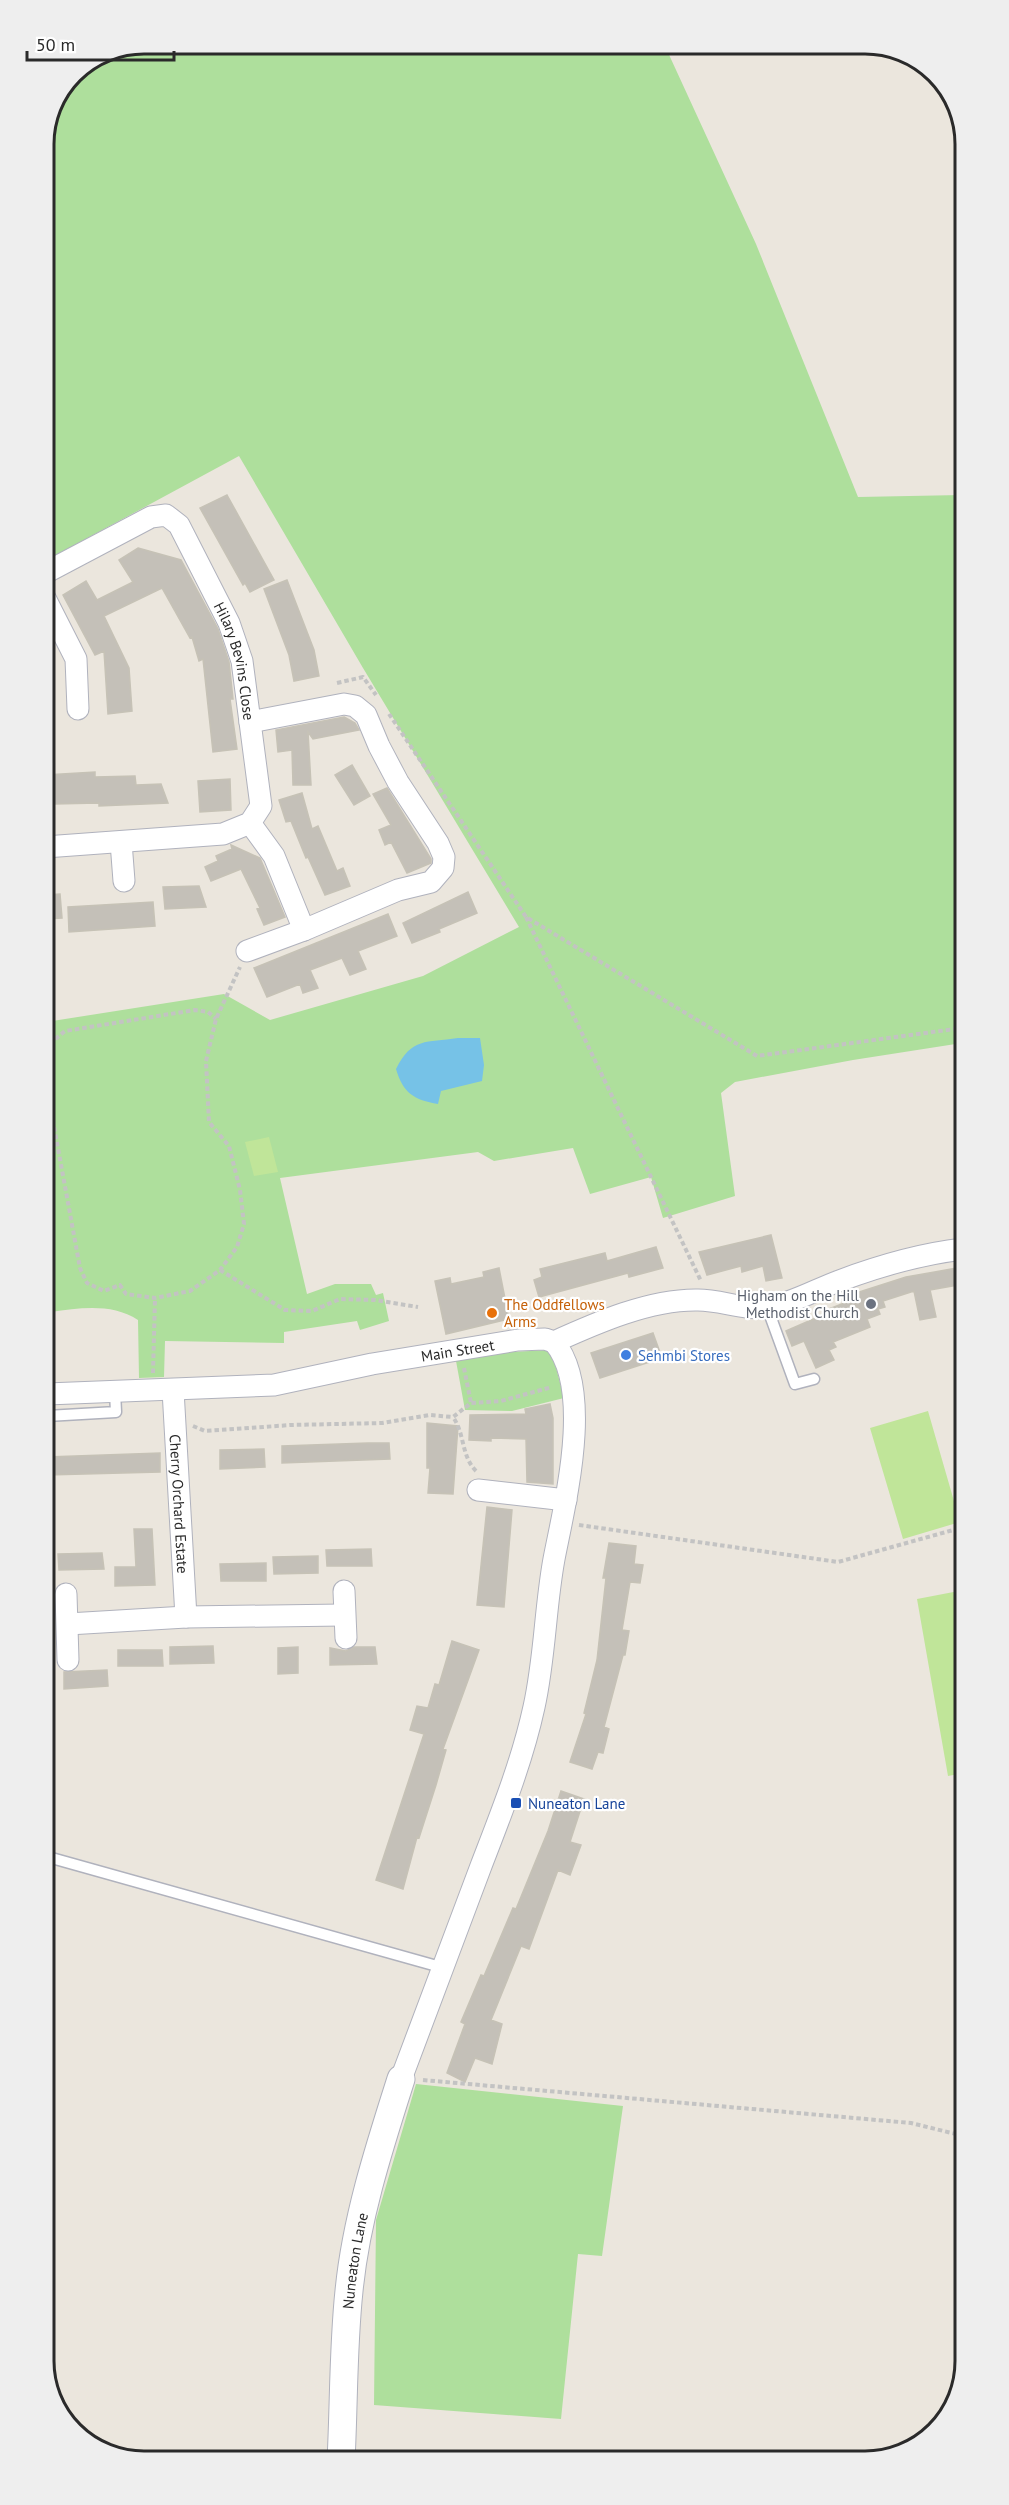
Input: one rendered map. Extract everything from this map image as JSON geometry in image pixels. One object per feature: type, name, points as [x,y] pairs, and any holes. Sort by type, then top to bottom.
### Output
[{"type":"street","name":"Hilary Bevins Close","points":[[54,568],[151,517],[166,515],[179,525],[229,623],[242,661],[261,806],[250,823]]},
{"type":"street","points":[[54,616],[76,659],[78,709]]},
{"type":"street","points":[[247,951],[304,930],[398,890],[431,882],[443,868],[444,857],[438,843],[398,782],[379,747],[366,715],[355,706],[344,704],[250,722]]},
{"type":"street","points":[[54,846],[222,834],[250,823],[274,856],[304,930]]},
{"type":"street","points":[[122,842],[124,881]]},
{"type":"street","name":"Main Street","points":[[54,1394],[274,1385],[372,1364],[522,1340],[545,1339],[554,1342],[592,1324],[682,1300],[710,1300],[751,1308],[767,1307],[872,1270],[935,1253],[955,1250]]},
{"type":"street","name":"Nuneaton Lane","points":[[341,2451],[346,2325],[353,2258],[370,2183],[401,2079],[509,1792],[530,1725],[539,1678],[551,1575],[566,1500],[575,1430],[569,1381],[560,1349],[554,1342]]},
{"type":"street","name":"Cherry Orchard Estate","points":[[163,1390],[176,1418],[186,1617]]},
{"type":"street","points":[[478,1490],[566,1500]]},
{"type":"street","points":[[344,1591],[343,1615],[346,1638]]},
{"type":"street","points":[[66,1594],[68,1660]]},
{"type":"street","points":[[68,1624],[186,1617],[343,1615]]},
{"type":"lane","points":[[767,1307],[795,1384],[814,1378]]},
{"type":"lane","points":[[54,1416],[116,1412],[116,1392]]},
{"type":"lane","points":[[54,1859],[444,1968]]},
{"type":"path","points":[[328,685],[363,677],[377,696]]},
{"type":"path","points":[[383,706],[526,916],[710,1300]]},
{"type":"path","points":[[526,916],[757,1056],[955,1029]]},
{"type":"path","points":[[54,1127],[80,1268],[87,1283],[104,1291],[120,1285],[126,1294],[155,1298],[190,1291],[220,1270],[237,1246],[244,1224],[240,1190],[229,1146],[209,1122],[206,1061],[216,1019],[247,951]]},
{"type":"path","points":[[54,1040],[65,1030],[195,1010],[208,1012],[216,1019]]},
{"type":"path","points":[[220,1270],[285,1310],[312,1311],[340,1299],[375,1300],[418,1307]]},
{"type":"path","points":[[155,1298],[163,1390]]},
{"type":"path","points":[[461,1350],[471,1403]]},
{"type":"path","points":[[176,1418],[205,1431],[291,1425],[382,1423],[430,1415],[453,1417],[471,1403],[501,1401],[569,1381]]},
{"type":"path","points":[[453,1417],[460,1427],[465,1456],[477,1472],[478,1490]]},
{"type":"path","points":[[561,1523],[838,1562],[955,1530]]},
{"type":"path","points":[[401,2079],[911,2123],[955,2134]]},
{"type":"green space","points":[[144,54],[669,54],[756,244],[858,497],[955,495],[955,1044],[735,1082],[721,1093],[735,1196],[663,1218],[651,1177],[590,1194],[573,1148],[494,1161],[478,1152],[280,1178],[307,1294],[335,1284],[371,1284],[376,1295],[383,1293],[389,1321],[360,1330],[357,1321],[284,1332],[284,1343],[165,1341],[164,1377],[139,1378],[138,1320],[107,1309],[84,1308],[54,1312],[54,1021],[224,994],[270,1020],[423,976],[519,927],[239,456],[54,556],[54,138],[63,104],[85,76],[110,61]]},
{"type":"green space","points":[[269,1137],[278,1172],[254,1176],[245,1142]]},
{"type":"green space","points":[[547,1350],[553,1356],[564,1398],[512,1411],[465,1410],[456,1361],[497,1353]]},
{"type":"green space","points":[[928,1411],[955,1505],[955,1523],[903,1539],[870,1428]]},
{"type":"green space","points":[[955,1592],[955,1775],[948,1776],[917,1599]]},
{"type":"green space","points":[[416,2084],[623,2106],[602,2256],[578,2254],[561,2419],[374,2405],[376,2220]]},
{"type":"water","points":[[458,1038],[480,1038],[484,1065],[482,1081],[441,1091],[438,1104],[422,1100],[406,1090],[396,1069],[408,1051],[421,1043]]},
{"type":"building","points":[[227,495],[274,580],[250,592],[245,583],[243,585],[200,508]]},
{"type":"building","points":[[138,548],[181,560],[218,629],[229,662],[233,699],[230,699],[237,749],[213,752],[203,659],[199,661],[192,637],[190,638],[162,588],[104,616],[129,668],[132,711],[108,714],[104,651],[95,655],[63,595],[86,581],[97,600],[133,582],[119,560]]},
{"type":"building","points":[[287,580],[314,650],[319,676],[294,681],[289,655],[264,589]]},
{"type":"building","points":[[344,717],[355,723],[359,730],[313,739],[308,732],[311,785],[293,785],[292,750],[278,752],[276,730]]},
{"type":"building","points":[[352,765],[370,796],[354,805],[335,775]]},
{"type":"building","points":[[95,772],[95,777],[135,776],[136,785],[161,784],[168,803],[99,806],[99,803],[54,804],[54,774]]},
{"type":"building","points":[[230,779],[231,810],[200,812],[198,781]]},
{"type":"building","points":[[387,788],[431,859],[431,863],[407,873],[391,842],[385,845],[379,830],[391,825],[373,794]]},
{"type":"building","points":[[302,793],[312,829],[318,826],[337,871],[343,868],[350,886],[325,895],[308,857],[306,858],[291,821],[286,822],[279,800]]},
{"type":"building","points":[[231,845],[260,858],[285,917],[264,925],[257,909],[260,908],[241,869],[211,881],[205,867],[218,861],[216,856],[232,849]]},
{"type":"building","points":[[199,886],[206,907],[165,909],[163,887]]},
{"type":"building","points":[[468,892],[477,913],[412,943],[403,923]]},
{"type":"building","points":[[54,894],[60,894],[62,918],[54,918]]},
{"type":"building","points":[[153,902],[155,926],[69,932],[68,907]]},
{"type":"building","points":[[388,914],[397,936],[358,951],[366,969],[350,975],[342,958],[310,970],[318,988],[303,993],[300,984],[267,997],[254,968]]},
{"type":"building","points":[[771,1235],[782,1278],[766,1281],[763,1266],[742,1272],[741,1266],[707,1275],[699,1252]]},
{"type":"building","points":[[656,1247],[663,1268],[629,1277],[628,1273],[539,1297],[534,1280],[542,1277],[540,1269],[605,1253],[607,1261]]},
{"type":"building","points":[[499,1268],[509,1319],[446,1334],[435,1281],[450,1278],[451,1284],[484,1277],[483,1272]]},
{"type":"building","points":[[955,1268],[955,1285],[930,1290],[936,1317],[920,1320],[914,1291],[883,1301],[885,1307],[878,1309],[880,1314],[867,1319],[870,1327],[833,1342],[836,1347],[829,1350],[834,1360],[816,1368],[804,1341],[792,1346],[786,1331],[825,1314],[824,1311],[857,1298],[856,1293],[906,1277]]},
{"type":"building","name":"Sehmbi Stores","points":[[653,1333],[662,1358],[600,1378],[591,1353]]},
{"type":"building","points":[[550,1404],[553,1418],[553,1484],[527,1482],[526,1439],[469,1440],[470,1415],[526,1414],[525,1409]]},
{"type":"building","points":[[427,1423],[458,1426],[453,1494],[428,1493],[430,1468],[427,1468]]},
{"type":"building","points":[[389,1443],[390,1459],[282,1463],[282,1446]]},
{"type":"building","points":[[264,1449],[265,1467],[220,1469],[220,1450]]},
{"type":"building","points":[[160,1453],[160,1472],[54,1475],[54,1457]]},
{"type":"building","points":[[487,1507],[512,1510],[504,1607],[477,1605]]},
{"type":"building","points":[[134,1529],[152,1529],[155,1585],[115,1586],[115,1567],[136,1567]]},
{"type":"building","points":[[609,1543],[636,1546],[634,1564],[643,1565],[640,1583],[630,1582],[622,1630],[629,1631],[625,1655],[623,1655],[604,1727],[609,1729],[603,1753],[598,1752],[592,1769],[570,1762],[586,1714],[584,1713],[597,1660],[606,1578],[603,1578]]},
{"type":"building","points":[[371,1549],[372,1566],[327,1566],[326,1550]]},
{"type":"building","points":[[102,1553],[104,1569],[59,1570],[58,1554]]},
{"type":"building","points":[[318,1556],[318,1573],[274,1574],[273,1557]]},
{"type":"building","points":[[266,1563],[266,1581],[221,1581],[220,1564]]},
{"type":"building","points":[[452,1641],[479,1650],[443,1749],[446,1750],[436,1785],[419,1838],[417,1837],[403,1889],[376,1880],[424,1734],[410,1730],[417,1706],[428,1708],[435,1684],[439,1685]]},
{"type":"building","points":[[213,1646],[214,1663],[170,1664],[170,1647]]},
{"type":"building","points":[[298,1647],[298,1673],[278,1674],[278,1648]]},
{"type":"building","points":[[354,1647],[375,1647],[377,1664],[330,1665],[330,1648],[346,1651]]},
{"type":"building","points":[[118,1650],[162,1650],[163,1666],[118,1666]]},
{"type":"building","points":[[107,1670],[108,1686],[64,1689],[64,1672]]},
{"type":"building","points":[[561,1791],[584,1799],[570,1842],[581,1845],[570,1875],[558,1870],[529,1949],[521,1946],[491,2020],[502,2024],[492,2064],[475,2058],[465,2082],[447,2073],[465,2024],[461,2022],[481,1975],[484,1976],[513,1908],[516,1909],[548,1831]]},
{"type":"place","name":"Higham on the Hill Methodist Church","points":[[871,1304]]},
{"type":"place","name":"The Oddfellows Arms","points":[[492,1313]]},
{"type":"place","name":"Sehmbi Stores","points":[[626,1355]]},
{"type":"place","name":"Nuneaton Lane","points":[[516,1803]]}]
